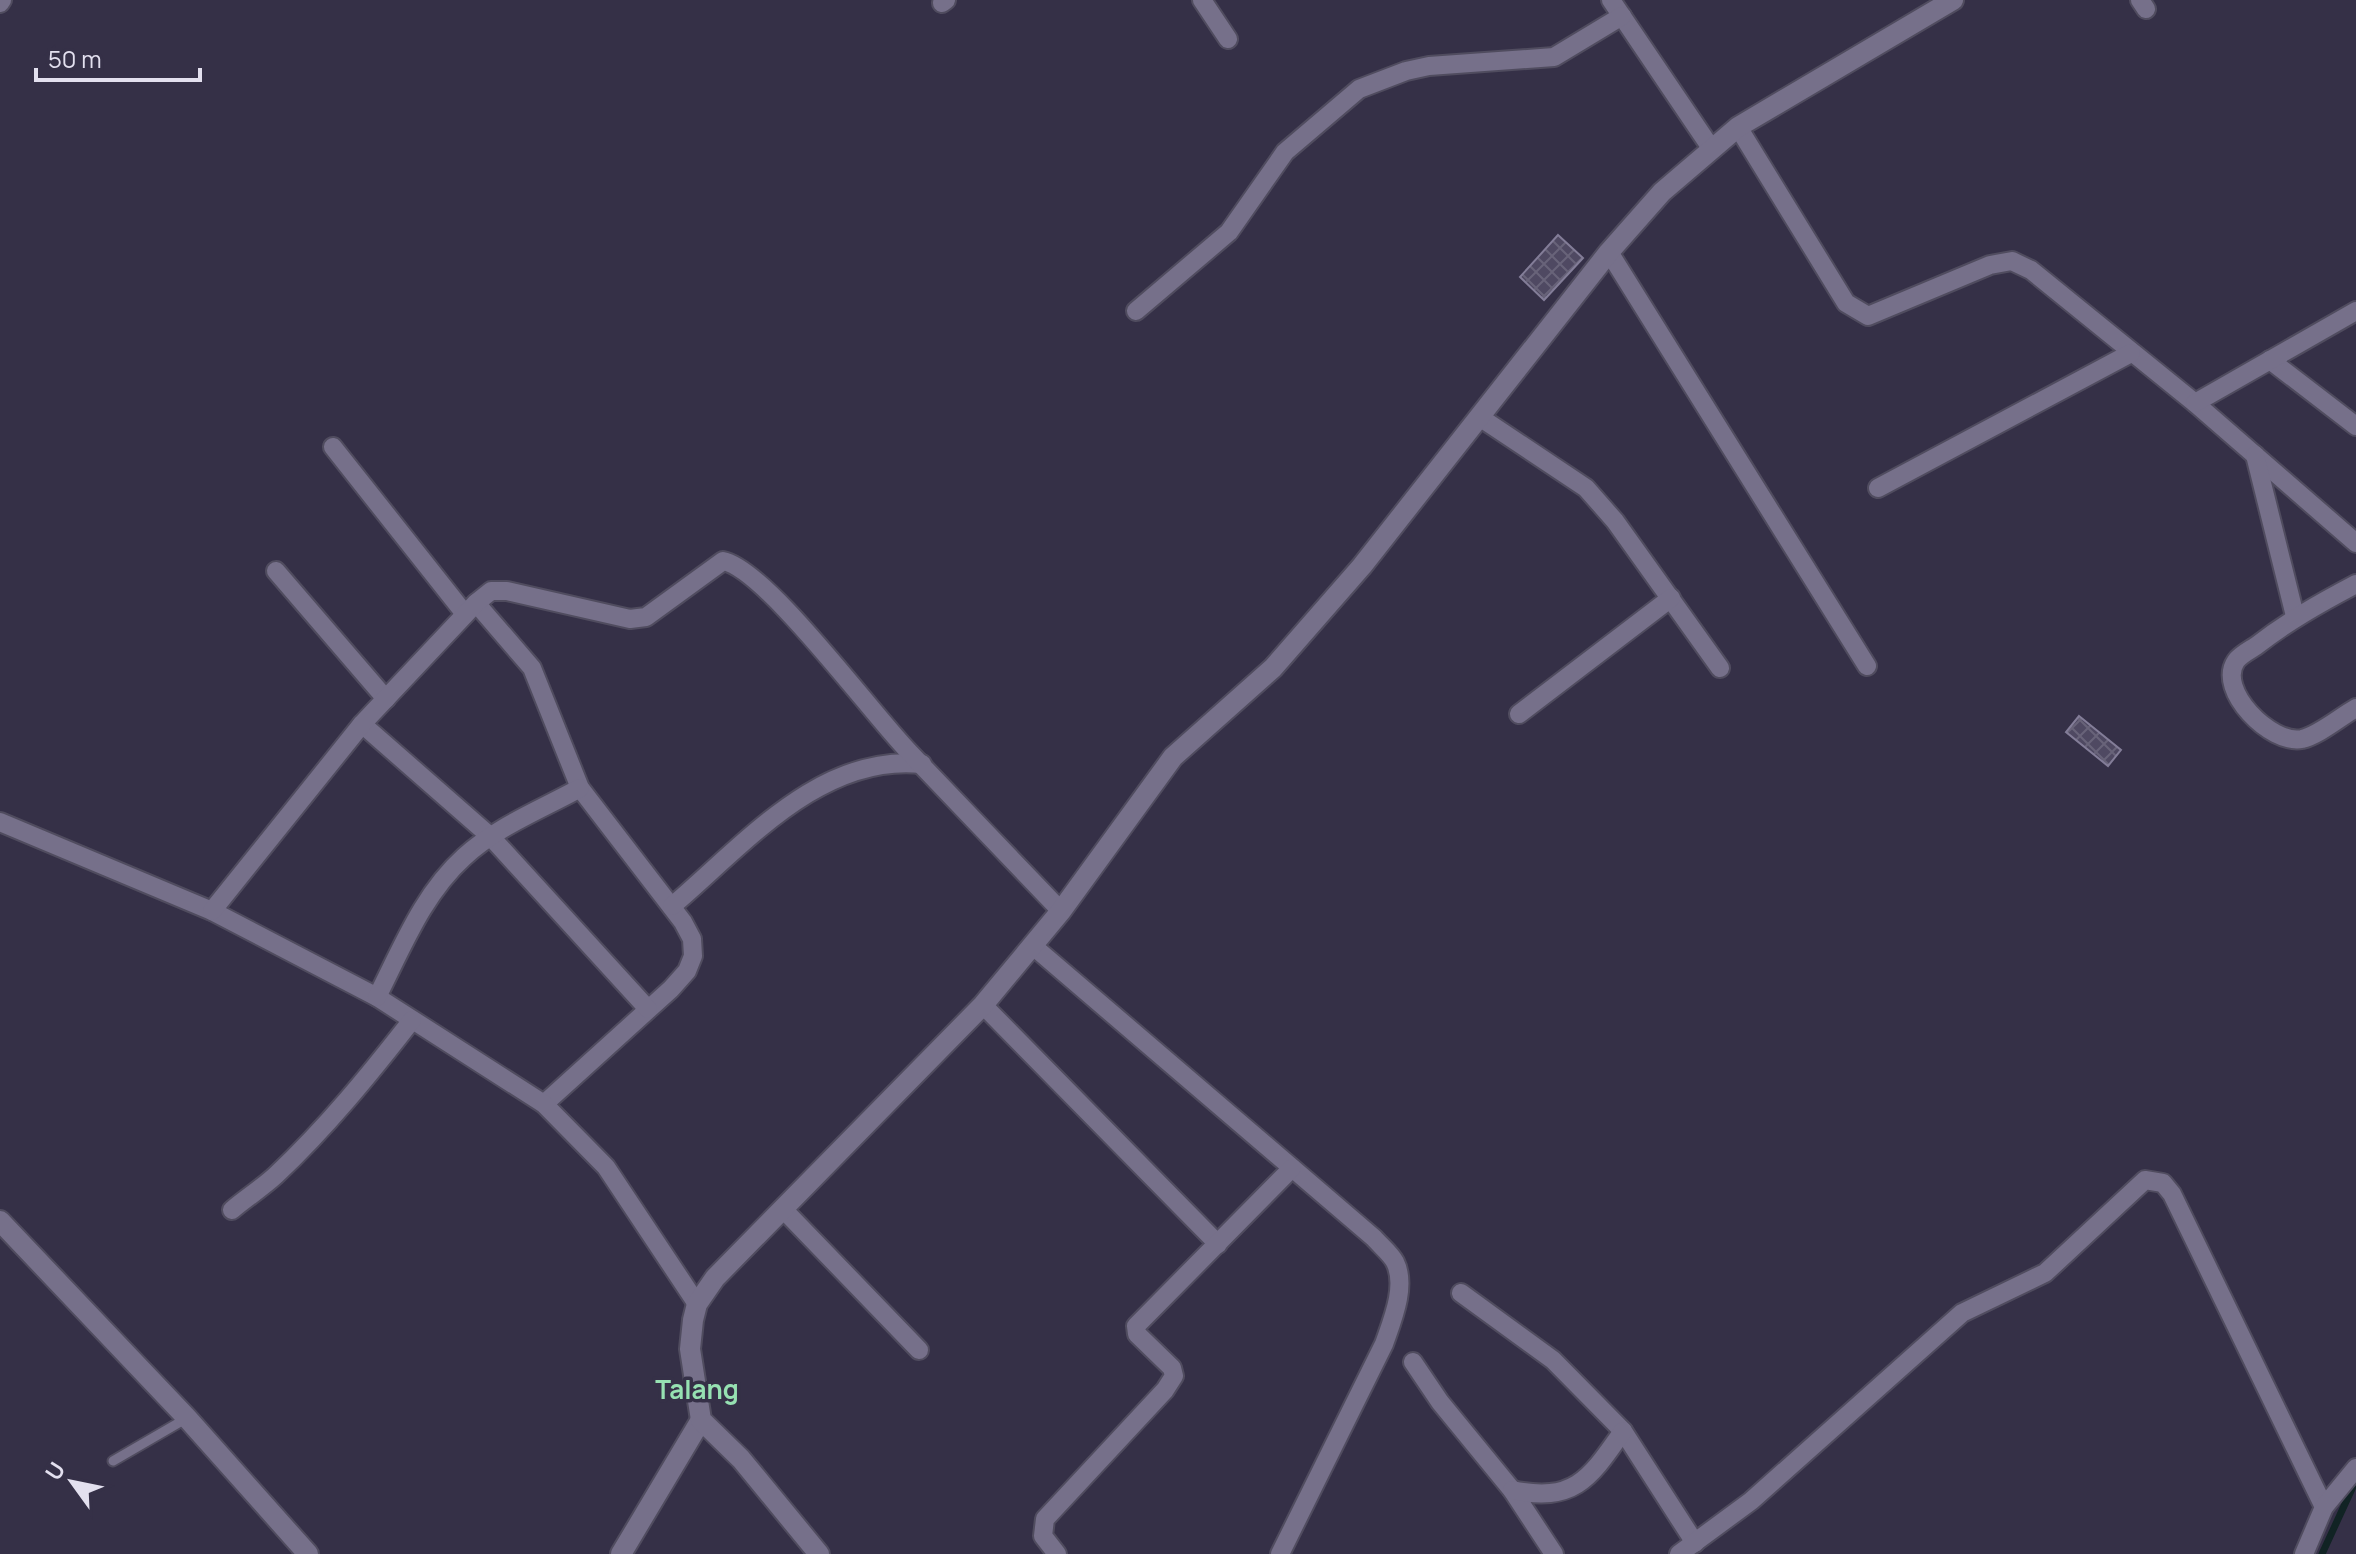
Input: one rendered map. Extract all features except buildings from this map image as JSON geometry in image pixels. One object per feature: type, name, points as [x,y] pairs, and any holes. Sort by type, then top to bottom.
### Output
[{"type":"street","points":[[1202,0],[1228,39]]},
{"type":"street","points":[[1611,0],[1711,148]]},
{"type":"street","points":[[819,1554],[741,1459],[701,1420],[690,1349],[697,1304],[738,1252],[983,1005],[1061,911],[1173,757],[1273,668],[1481,418],[1609,252],[1662,192],[1738,127],[1953,0]]},
{"type":"street","points":[[1136,311],[1229,232],[1285,152],[1359,89],[1429,66],[1554,57],[1622,16]]},
{"type":"street","points":[[1738,127],[1846,303],[1856,312],[1868,316],[1990,265],[2012,261],[2031,270],[2195,403],[2356,543]]},
{"type":"street","points":[[1609,252],[1867,666]]},
{"type":"street","points":[[2195,403],[2356,311]]},
{"type":"street","points":[[1878,488],[2131,353]]},
{"type":"street","points":[[2270,360],[2356,426]]},
{"type":"street","points":[[1481,418],[1586,488],[1615,521],[1720,668]]},
{"type":"street","points":[[333,447],[470,608],[532,668],[580,788],[672,906],[692,939],[693,956],[687,971],[544,1104]]},
{"type":"street","points":[[2255,455],[2295,616]]},
{"type":"street","points":[[212,911],[362,724],[470,608],[491,591],[507,591],[630,619],[646,617],[713,565],[723,561],[735,563],[777,601],[911,754],[924,764],[1061,911]]},
{"type":"street","points":[[276,571],[386,699]]},
{"type":"street","points":[[2356,584],[2295,616],[2237,661],[2231,675],[2238,697],[2252,716],[2283,737],[2301,739],[2356,708]]},
{"type":"street","points":[[1519,714],[1671,598]]},
{"type":"street","points":[[362,724],[491,837],[648,1009]]},
{"type":"street","points":[[672,906],[775,816],[817,789],[862,769],[892,761],[924,764]]},
{"type":"street","points":[[377,997],[422,909],[441,880],[465,855],[491,837],[580,788]]},
{"type":"street","points":[[0,822],[212,911],[377,997],[544,1104],[606,1167],[697,1304]]},
{"type":"street","points":[[1033,946],[1374,1238],[1395,1261],[1399,1280],[1394,1315],[1384,1344],[1280,1554]]},
{"type":"street","points":[[983,1005],[1218,1244]]},
{"type":"street","points":[[232,1210],[275,1176],[311,1139],[361,1085],[412,1020]]},
{"type":"street","points":[[1057,1554],[1043,1536],[1045,1519],[1165,1390],[1174,1376],[1172,1368],[1137,1334],[1136,1326],[1292,1168]]},
{"type":"street","points":[[1679,1554],[1810,1451],[1962,1313],[2014,1291],[2045,1273],[2135,1185],[2155,1179],[2172,1194],[2324,1507]]},
{"type":"street","points":[[783,1209],[919,1350]]},
{"type":"street","points":[[0,1221],[187,1418],[308,1554]]},
{"type":"street","points":[[1461,1293],[1553,1360],[1623,1431],[1695,1543]]},
{"type":"street","points":[[1413,1362],[1440,1402],[1512,1490],[1554,1554]]},
{"type":"street","points":[[621,1554],[701,1420]]},
{"type":"street","points":[[1512,1490],[1536,1495],[1568,1491],[1591,1474],[1623,1431]]},
{"type":"street","points":[[2304,1554],[2324,1507],[2356,1468]]},
{"type":"lane","points":[[113,1461],[187,1418]]},
{"type":"waterway","points":[[2322,1554],[2356,1480]]},
{"type":"district","name":"Talang","points":[[697,1389]]}]
